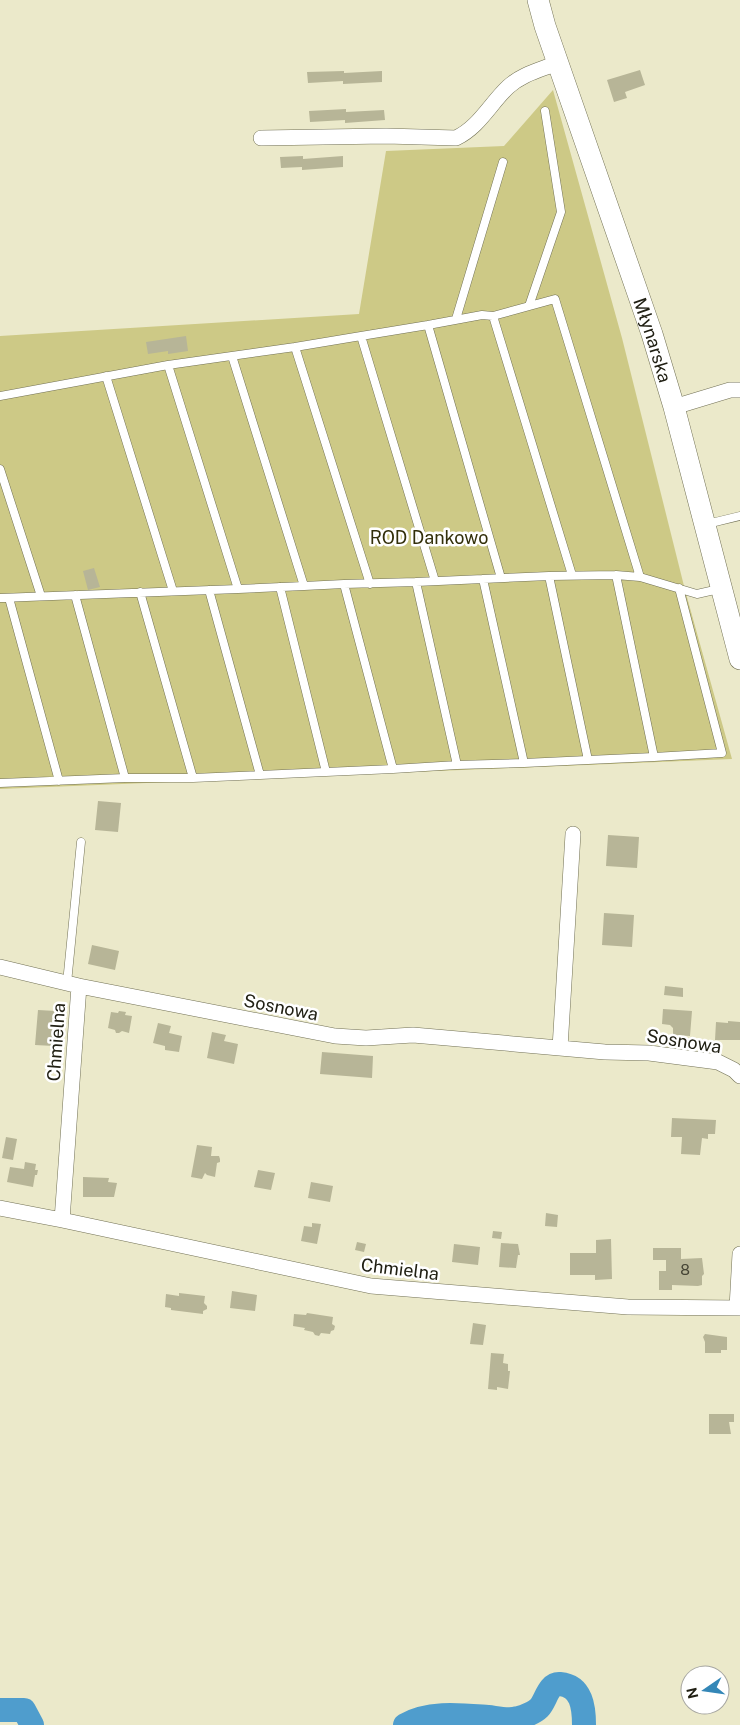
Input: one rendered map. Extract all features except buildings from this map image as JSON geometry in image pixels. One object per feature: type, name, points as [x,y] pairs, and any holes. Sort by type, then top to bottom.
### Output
[{"type":"street","name":"Młynarska","points":[[538,0],[557,63],[642,302],[674,407],[740,659]]},
{"type":"street","points":[[262,138],[386,136],[456,138],[478,122],[508,87],[520,78],[557,63]]},
{"type":"street","points":[[674,407],[730,390],[740,390]]},
{"type":"street","points":[[560,1048],[573,834]]},
{"type":"street","name":"Sosnowa","points":[[0,967],[73,985],[335,1036],[366,1038],[413,1035],[560,1048],[650,1053],[718,1062],[734,1070],[740,1076]]},
{"type":"street","name":"Chmielna","points":[[62,1220],[73,985]]},
{"type":"street","name":"Chmielna","points":[[0,1208],[371,1286],[628,1307],[738,1308]]},
{"type":"street","points":[[738,1308],[740,1254]]},
{"type":"lane","points":[[529,306],[561,212],[545,111]]},
{"type":"lane","points":[[456,320],[503,162]]},
{"type":"lane","points":[[0,396],[168,364],[361,336],[482,315],[493,316],[555,299],[640,576]]},
{"type":"lane","points":[[493,316],[572,576]]},
{"type":"lane","points":[[428,325],[501,578]]},
{"type":"lane","points":[[361,336],[435,581]]},
{"type":"lane","points":[[295,346],[370,584]]},
{"type":"lane","points":[[232,356],[304,586]]},
{"type":"lane","points":[[168,364],[238,588]]},
{"type":"lane","points":[[106,376],[173,591]]},
{"type":"lane","points":[[0,468],[41,596]]},
{"type":"lane","points":[[705,524],[740,516]]},
{"type":"lane","points":[[616,575],[654,757]]},
{"type":"lane","points":[[0,598],[549,576],[616,575],[640,576],[696,594],[721,588]]},
{"type":"lane","points":[[549,576],[588,760]]},
{"type":"lane","points":[[483,579],[524,763]]},
{"type":"lane","points":[[416,582],[457,765]]},
{"type":"lane","points":[[344,584],[393,769]]},
{"type":"lane","points":[[280,587],[326,772]]},
{"type":"lane","points":[[0,783],[126,778],[193,778],[722,753],[679,588]]},
{"type":"lane","points":[[209,590],[260,775]]},
{"type":"lane","points":[[140,592],[193,778]]},
{"type":"lane","points":[[75,595],[126,778]]},
{"type":"lane","points":[[9,598],[59,781]]},
{"type":"lane","points":[[73,985],[81,842]]},
{"type":"green space","name":"ROD Dankowo","points":[[553,90],[622,338],[685,590],[732,759],[0,789],[0,336],[359,314],[386,151],[504,146]]},
{"type":"waterway","points":[[405,1725],[424,1718],[446,1715],[514,1719],[537,1710],[550,1689],[556,1684],[567,1686],[577,1693],[582,1705],[584,1725]]},
{"type":"waterway","points":[[0,1710],[24,1710],[32,1725]]}]
